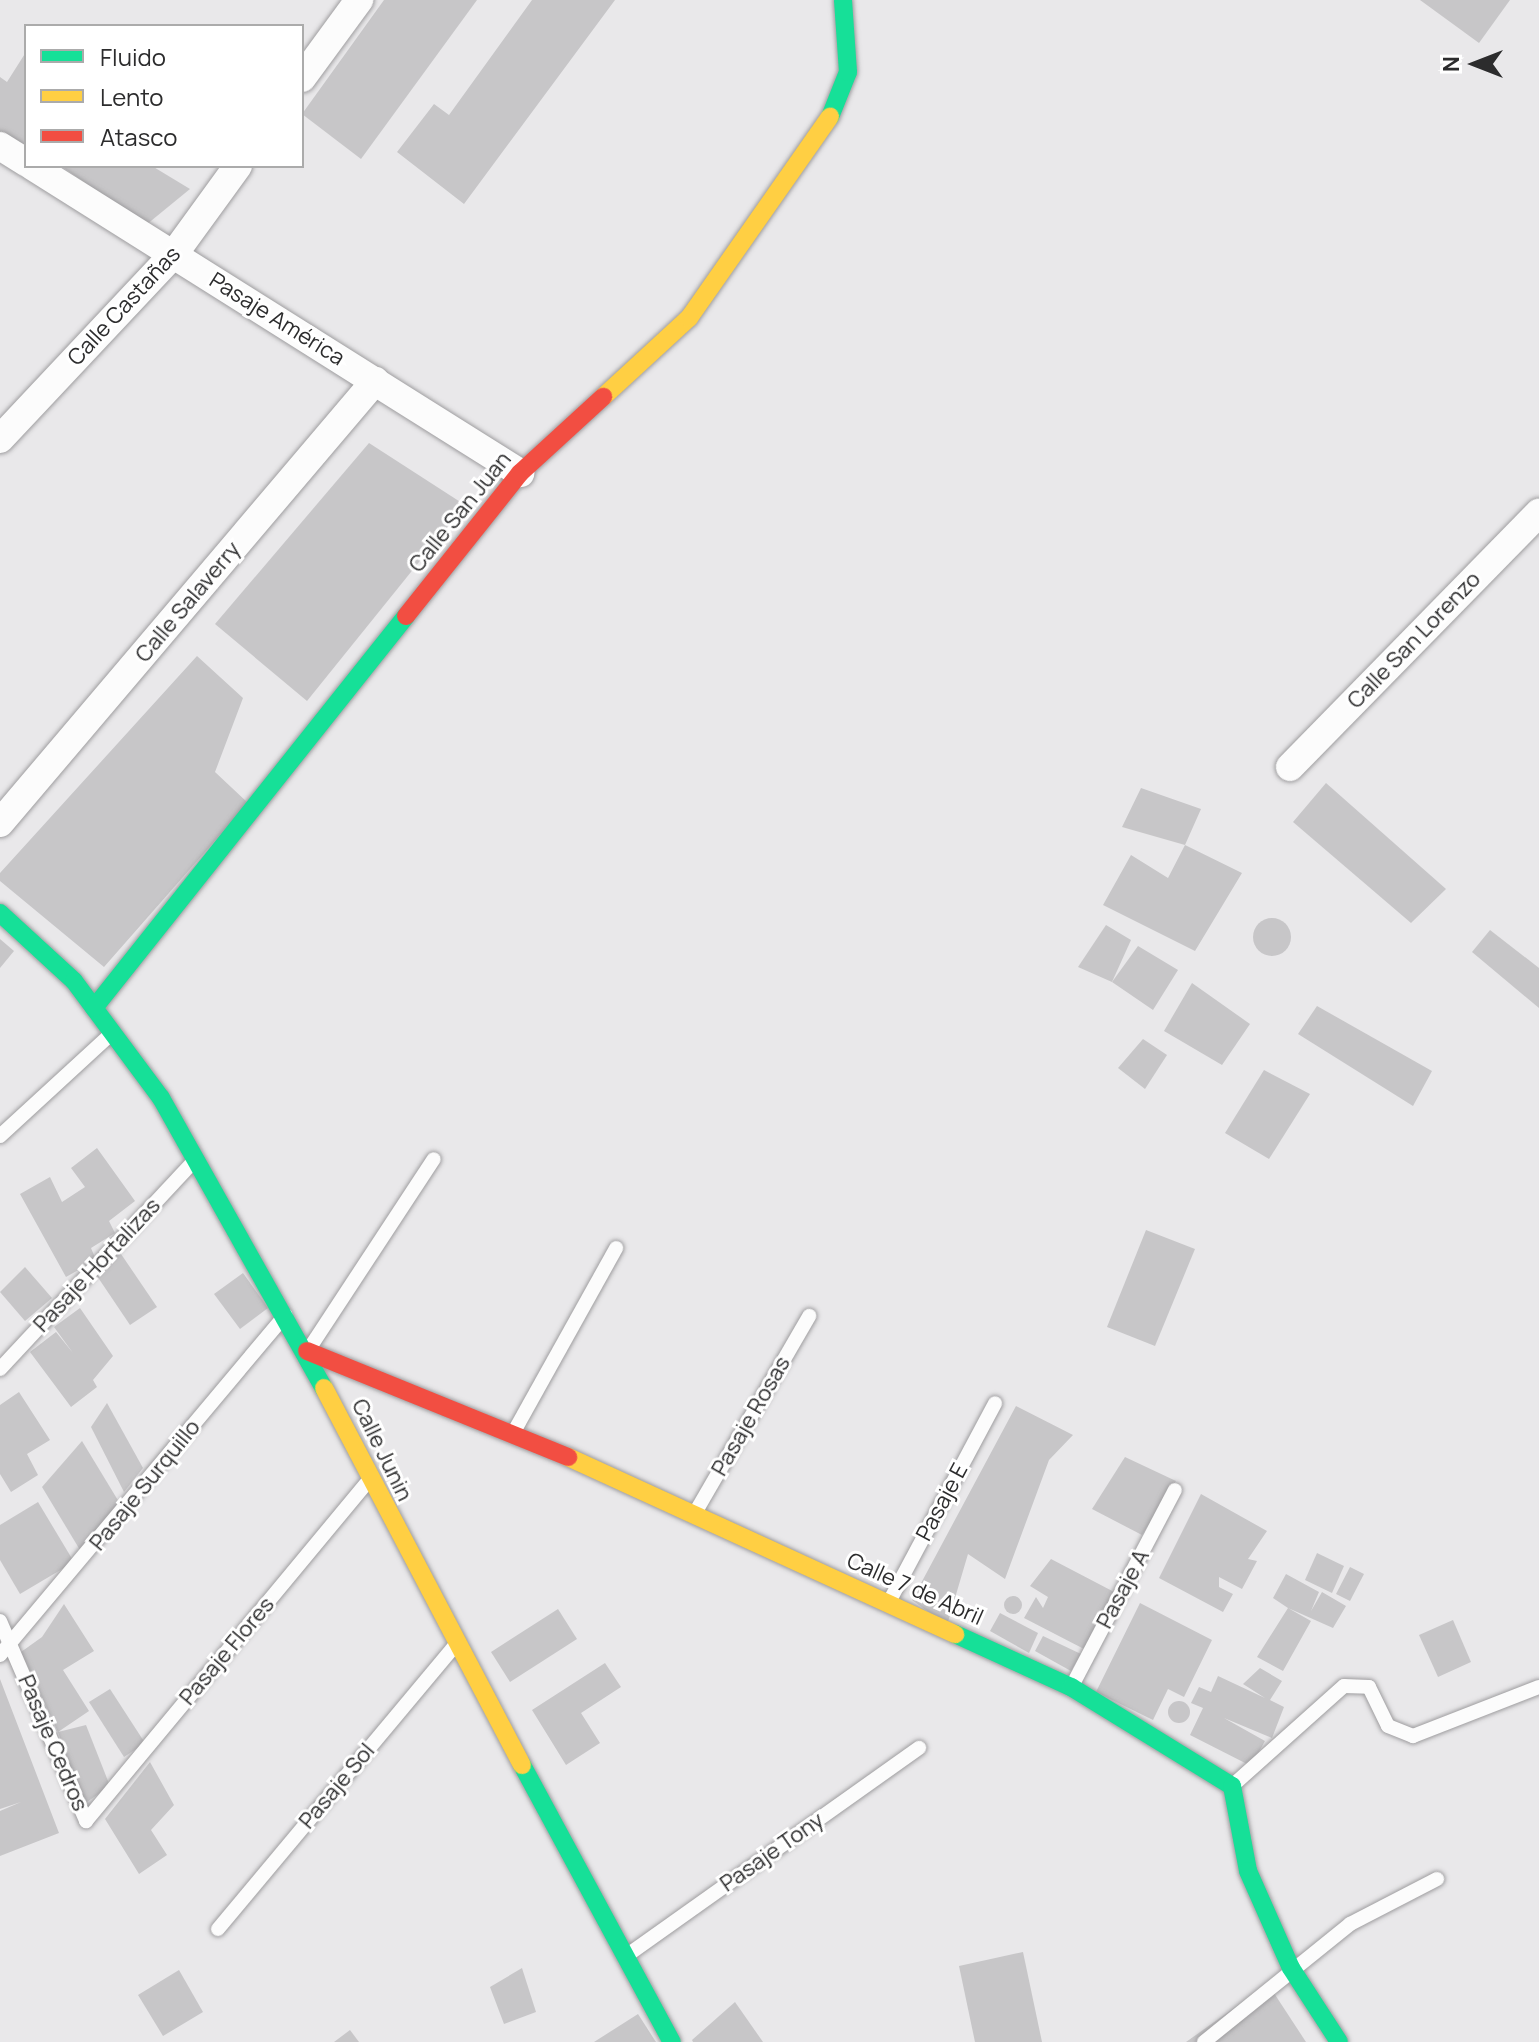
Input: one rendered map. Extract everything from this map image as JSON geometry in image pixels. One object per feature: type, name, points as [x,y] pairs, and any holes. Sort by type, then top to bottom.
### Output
[{"type":"street","points":[[304,75],[359,0]]},
{"type":"street","name":"Calle San Juan","points":[[94,1008],[520,473],[689,318],[819,139],[848,72],[843,0]]},
{"type":"street","points":[[0,146],[24,161]]},
{"type":"street","name":"Pasaje América","points":[[35,168],[520,473]]},
{"type":"street","name":"Calle Castañas","points":[[0,439],[174,254],[237,168]]},
{"type":"street","name":"Calle Salaverry","points":[[0,823],[375,381]]},
{"type":"street","name":"Calle San Lorenzo","points":[[1290,767],[1539,513]]},
{"type":"street","name":"Calle Junin","points":[[0,913],[94,1008],[112,1033],[195,1160],[287,1312],[369,1481],[672,2042]]},
{"type":"street","name":"Calle 7 de Abril","points":[[307,1351],[514,1432],[693,1517],[889,1602],[1071,1687],[1232,1786]]},
{"type":"street","points":[[1232,1786],[1248,1871],[1291,1968],[1339,2042]]},
{"type":"lane","points":[[0,1136],[112,1033]]},
{"type":"lane","points":[[307,1351],[434,1159]]},
{"type":"lane","name":"Pasaje Hortalizas","points":[[0,1369],[195,1160]]},
{"type":"lane","points":[[514,1432],[616,1248]]},
{"type":"lane","name":"Pasaje Surquillo","points":[[5,1651],[287,1312]]},
{"type":"lane","name":"Pasaje Rosas","points":[[693,1517],[809,1316]]},
{"type":"lane","name":"Pasaje E","points":[[889,1602],[995,1403]]},
{"type":"lane","name":"Pasaje Flores","points":[[86,1821],[369,1481]]},
{"type":"lane","name":"Pasaje A","points":[[1071,1687],[1175,1490]]},
{"type":"lane","name":"Pasaje Cedros","points":[[0,1621],[5,1651],[86,1821]]},
{"type":"lane","name":"Pasaje Sol","points":[[218,1929],[456,1644]]},
{"type":"lane","points":[[1232,1786],[1344,1686],[1369,1687],[1388,1726],[1413,1736],[1539,1687]]},
{"type":"lane","name":"Pasaje Tony","points":[[626,1957],[919,1748]]},
{"type":"lane","points":[[1204,2042],[1291,1968],[1350,1924],[1437,1879]]},
{"type":"building","points":[[384,0],[477,0],[361,159],[304,116],[304,111]]},
{"type":"building","points":[[532,0],[615,0],[464,204],[397,152],[434,104],[449,115]]},
{"type":"building","points":[[1420,0],[1510,0],[1479,43]]},
{"type":"building","points":[[24,55],[24,145],[0,132],[0,77],[7,82]]},
{"type":"building","points":[[64,168],[155,168],[190,189],[146,225]]},
{"type":"building","points":[[369,443],[465,505],[307,701],[215,624]]},
{"type":"building","points":[[197,656],[243,698],[215,772],[248,803],[104,967],[0,881],[0,873]]},
{"type":"building","points":[[1326,783],[1446,889],[1411,923],[1293,822]]},
{"type":"building","points":[[1141,788],[1201,809],[1185,845],[1122,827]]},
{"type":"building","points":[[1185,845],[1242,873],[1195,951],[1103,905],[1131,855],[1168,878]]},
{"type":"building","points":[[1272,918],[1286,923],[1291,937],[1286,951],[1272,956],[1258,951],[1253,937],[1258,923]]},
{"type":"building","points":[[1106,925],[1131,940],[1112,982],[1078,967]]},
{"type":"building","points":[[1490,930],[1539,968],[1539,1008],[1472,952]]},
{"type":"building","points":[[0,939],[14,951],[0,968]]},
{"type":"building","points":[[1138,946],[1178,970],[1153,1010],[1112,982]]},
{"type":"building","points":[[1192,983],[1250,1024],[1222,1065],[1164,1031]]},
{"type":"building","points":[[1317,1006],[1432,1071],[1413,1106],[1298,1034]]},
{"type":"building","points":[[1143,1039],[1167,1055],[1145,1089],[1118,1068]]},
{"type":"building","points":[[1264,1070],[1310,1094],[1269,1159],[1225,1133]]},
{"type":"building","points":[[97,1148],[135,1201],[109,1221],[115,1233],[91,1248],[96,1260],[66,1277],[20,1194],[50,1177],[62,1202],[85,1187],[71,1168]]},
{"type":"building","points":[[1146,1230],[1195,1249],[1155,1346],[1107,1327]]},
{"type":"building","points":[[119,1251],[157,1307],[130,1325],[97,1276]]},
{"type":"building","points":[[25,1267],[52,1298],[25,1321],[0,1292]]},
{"type":"building","points":[[243,1273],[268,1308],[240,1329],[214,1294]]},
{"type":"building","points":[[80,1308],[113,1356],[93,1380],[97,1387],[71,1407],[30,1352],[56,1332],[73,1353],[54,1327]]},
{"type":"building","points":[[19,1392],[50,1440],[27,1454],[38,1475],[11,1492],[0,1474],[0,1405]]},
{"type":"building","points":[[107,1403],[143,1468],[124,1492],[91,1427]]},
{"type":"building","points":[[1016,1406],[1073,1435],[1049,1460],[1005,1579],[968,1554],[947,1625],[912,1600]]},
{"type":"building","points":[[82,1441],[119,1502],[80,1550],[42,1487]]},
{"type":"building","points":[[1125,1457],[1176,1481],[1142,1535],[1092,1509]]},
{"type":"building","points":[[1201,1494],[1267,1531],[1248,1559],[1257,1561],[1242,1589],[1219,1577],[1219,1587],[1233,1594],[1223,1612],[1159,1578]]},
{"type":"building","points":[[38,1502],[74,1562],[20,1594],[0,1560],[0,1525]]},
{"type":"building","points":[[1317,1553],[1344,1566],[1332,1593],[1305,1580]]},
{"type":"building","points":[[1051,1559],[1118,1594],[1084,1649],[1024,1618],[1036,1597],[1043,1608],[1048,1597],[1030,1586]]},
{"type":"building","points":[[1350,1567],[1364,1574],[1350,1601],[1336,1594]]},
{"type":"building","points":[[1286,1574],[1319,1592],[1311,1611],[1322,1592],[1346,1606],[1333,1628],[1273,1598]]},
{"type":"building","points":[[1013,1596],[1022,1605],[1013,1614],[1004,1605]]},
{"type":"building","points":[[1140,1603],[1212,1640],[1184,1697],[1168,1689],[1153,1720],[1096,1692]]},
{"type":"building","points":[[64,1604],[94,1651],[63,1670],[89,1711],[58,1732],[21,1652],[42,1637]]},
{"type":"building","points":[[1288,1608],[1311,1621],[1283,1671],[1257,1657]]},
{"type":"building","points":[[558,1609],[577,1639],[510,1682],[491,1652]]},
{"type":"building","points":[[1000,1613],[1038,1633],[1029,1653],[990,1631]]},
{"type":"building","points":[[1453,1620],[1471,1662],[1438,1677],[1419,1635]]},
{"type":"building","points":[[1043,1636],[1081,1654],[1071,1671],[1035,1651]]},
{"type":"building","points":[[605,1663],[621,1687],[581,1713],[600,1743],[566,1765],[532,1710]]},
{"type":"building","points":[[1260,1668],[1282,1681],[1270,1700],[1284,1707],[1272,1738],[1224,1718],[1265,1741],[1251,1766],[1190,1735],[1203,1708],[1191,1703],[1199,1687],[1211,1692],[1218,1676],[1265,1698],[1243,1684]]},
{"type":"building","points":[[0,1679],[59,1833],[0,1856],[0,1811],[21,1802],[0,1809]]},
{"type":"building","points":[[110,1689],[145,1743],[124,1757],[89,1702]]},
{"type":"building","points":[[1179,1701],[1187,1704],[1190,1712],[1187,1720],[1179,1723],[1171,1720],[1168,1712],[1171,1704]]},
{"type":"building","points":[[86,1725],[110,1786],[84,1804],[58,1732]]},
{"type":"building","points":[[150,1762],[174,1805],[151,1830],[167,1855],[139,1874],[105,1819]]},
{"type":"building","points":[[1023,1952],[1042,2042],[975,2042],[959,1966]]},
{"type":"building","points":[[522,1968],[536,2012],[504,2024],[490,1987]]},
{"type":"building","points":[[179,1970],[203,2012],[163,2036],[138,1995]]},
{"type":"building","points":[[1268,1984],[1306,2042],[1186,2042]]},
{"type":"building","points":[[735,2002],[763,2042],[693,2042],[692,2040]]},
{"type":"building","points":[[638,2014],[656,2042],[594,2042]]},
{"type":"building","points":[[350,2030],[359,2042],[334,2042]]},
{"type":"traffic: fast","points":[[830,117],[848,72],[843,0]]},
{"type":"traffic: fast","points":[[94,1008],[406,616]]},
{"type":"traffic: fast","points":[[0,913],[74,981],[161,1098],[324,1388]]},
{"type":"traffic: fast","points":[[955,1634],[1071,1687],[1232,1786],[1248,1871],[1291,1968],[1339,2042]]},
{"type":"traffic: fast","points":[[522,1765],[672,2042]]},
{"type":"traffic: slow","points":[[603,397],[689,318],[830,117]]},
{"type":"traffic: slow","points":[[324,1388],[522,1765]]},
{"type":"traffic: slow","points":[[568,1457],[955,1634]]},
{"type":"traffic: jam","points":[[406,616],[520,473],[603,397]]},
{"type":"traffic: jam","points":[[307,1351],[568,1457]]}]
